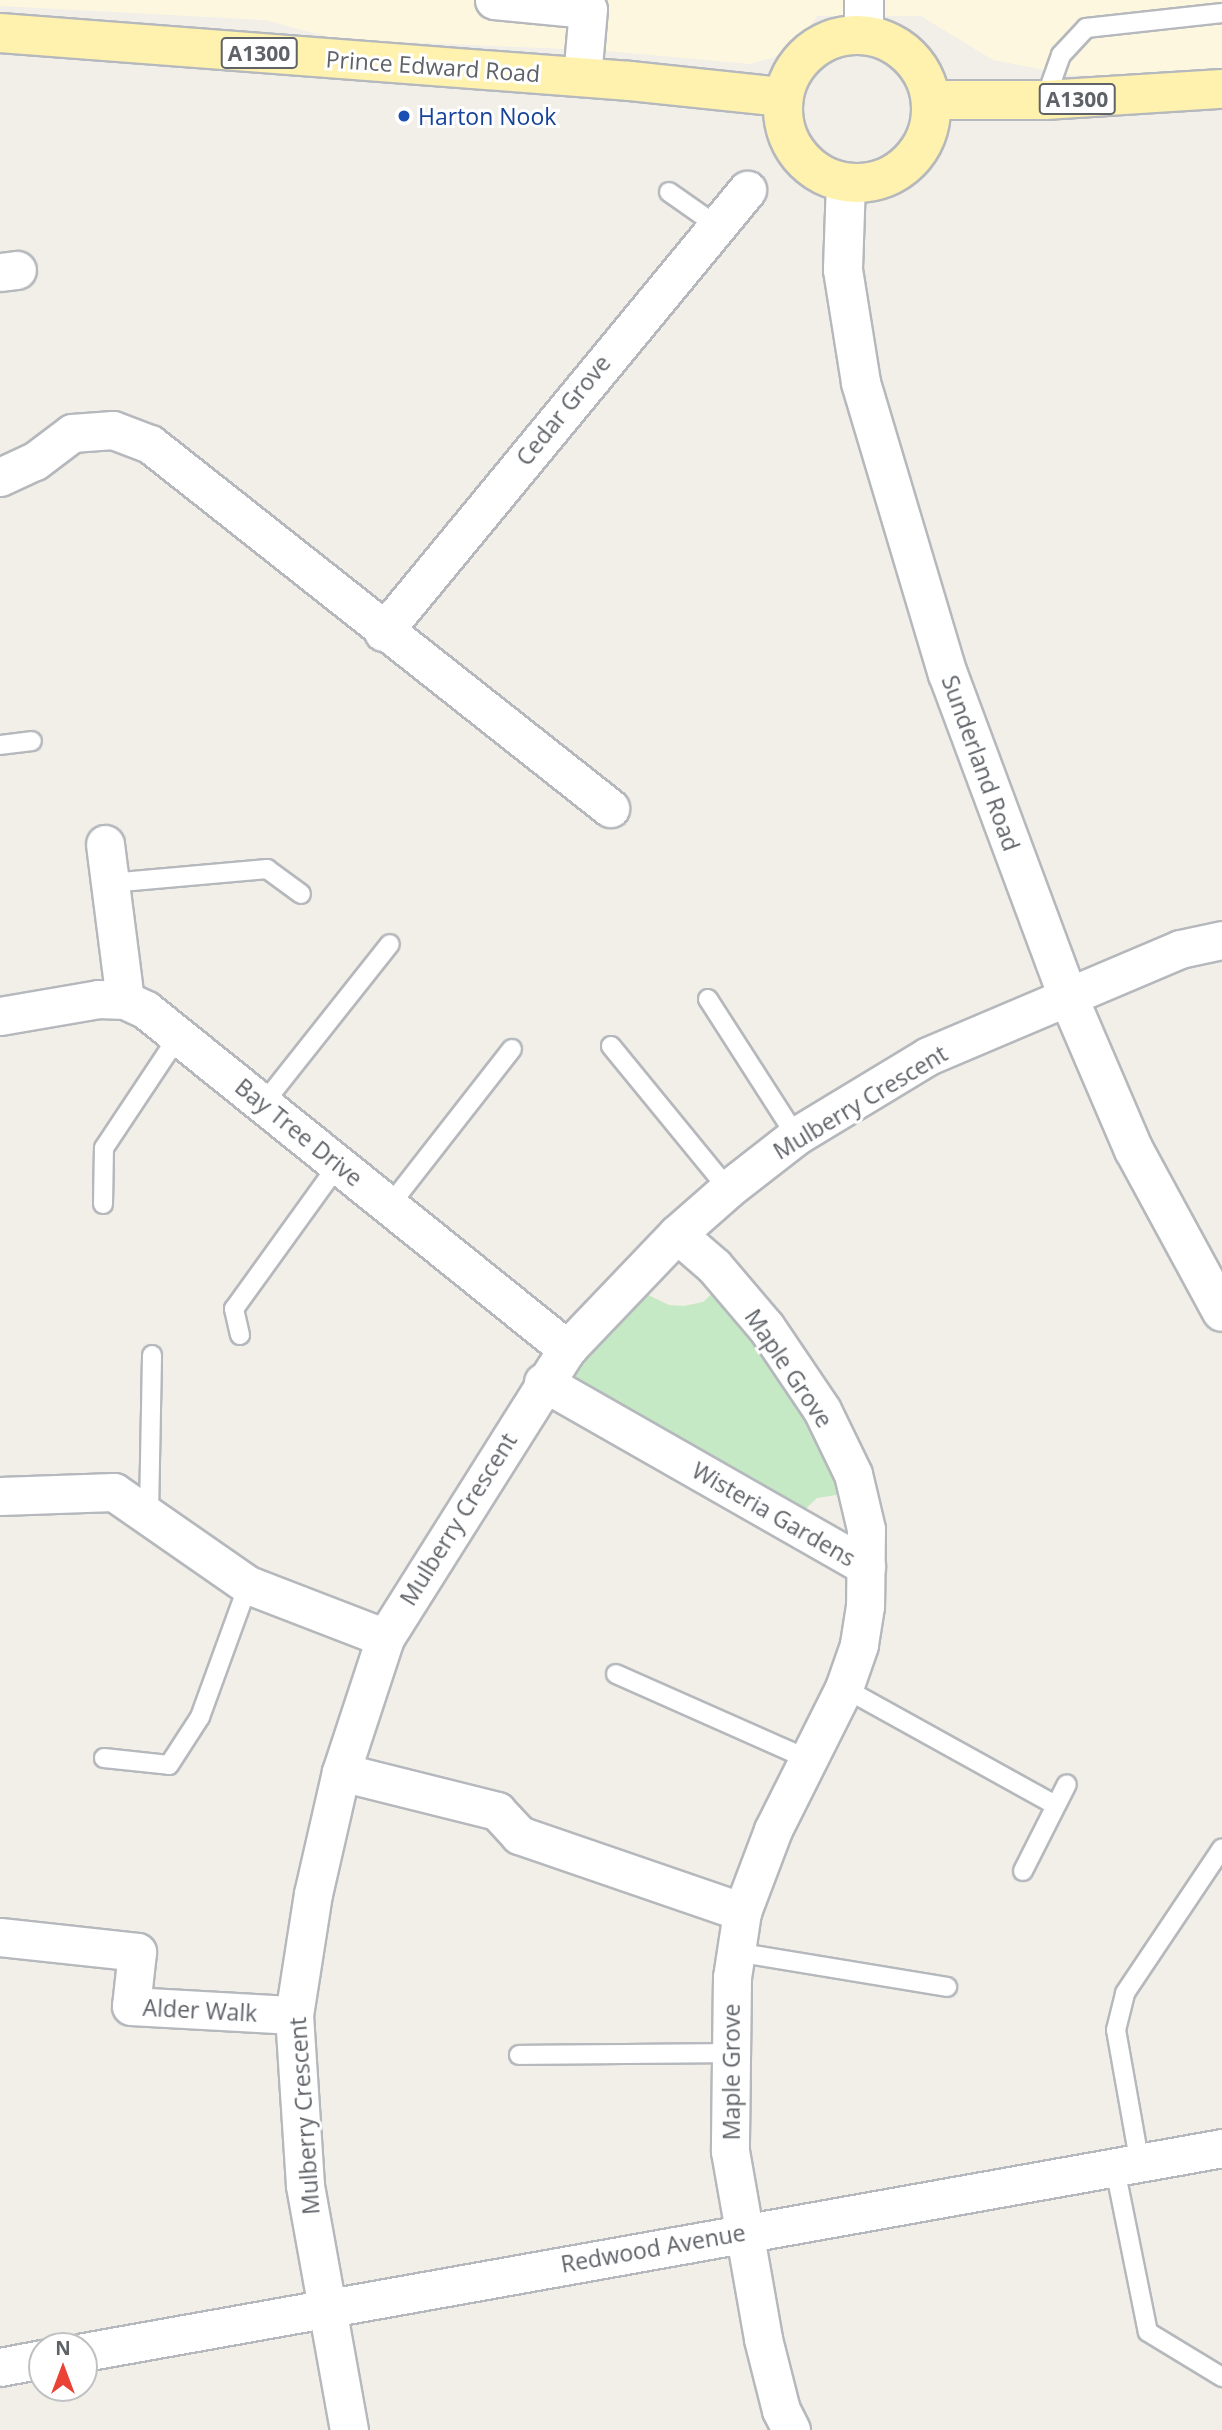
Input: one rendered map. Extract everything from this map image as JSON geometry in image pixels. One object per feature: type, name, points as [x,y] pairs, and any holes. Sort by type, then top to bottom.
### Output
[{"type":"main road","points":[[864,17],[888,41],[909,55],[923,75],[932,100],[925,141],[912,160],[875,181],[846,183],[813,170],[798,156],[787,137],[783,97],[802,57],[820,43],[842,35],[864,17]]},
{"type":"main road","name":"Prince Edward Road","points":[[0,33],[582,77],[783,97]]},
{"type":"main road","name":"A1300","points":[[932,100],[1045,100],[1222,89]]},
{"type":"street","points":[[494,0],[589,5],[582,77]]},
{"type":"street","name":"Sunderland Road","points":[[846,183],[842,270],[861,383],[948,674],[1067,994],[1134,1150],[1222,1312]]},
{"type":"street","name":"Cedar Grove","points":[[383,632],[747,190]]},
{"type":"street","points":[[0,477],[35,461],[72,433],[113,430],[150,444],[383,632],[610,808]]},
{"type":"street","points":[[0,1016],[99,999],[125,1000],[105,844]]},
{"type":"street","name":"Mulberry Crescent","points":[[349,2430],[305,2185],[294,2015],[313,1894],[341,1772],[385,1638],[543,1382],[567,1349],[677,1234],[728,1189],[796,1136],[928,1056],[1067,994],[1180,949],[1222,940]]},
{"type":"street","name":"Bay Tree Drive","points":[[125,1000],[179,1035],[567,1349]]},
{"type":"street","name":"Maple Grove","points":[[677,1234],[714,1266],[766,1327],[822,1410],[853,1474],[866,1529],[866,1566]]},
{"type":"street","name":"Wisteria Gardens","points":[[543,1382],[866,1566],[859,1645],[844,1688],[806,1758],[743,1912]]},
{"type":"street","points":[[0,1496],[114,1492],[149,1513],[248,1585],[385,1638]]},
{"type":"street","points":[[341,1772],[497,1811],[519,1835],[743,1912]]},
{"type":"street","name":"Maple Grove","points":[[743,1912],[736,1952],[729,2053],[730,2151],[741,2232],[781,2410],[791,2430]]},
{"type":"street","name":"Alder Walk","points":[[0,1937],[137,1952],[131,2006],[294,2015]]},
{"type":"street","name":"Redwood Avenue","points":[[98,2349],[1126,2162],[1222,2148]]},
{"type":"street","points":[[0,2367],[28,2362]]},
{"type":"lane","points":[[1045,100],[1061,55],[1086,28],[1222,12]]},
{"type":"lane","points":[[669,192],[716,225]]},
{"type":"lane","points":[[0,745],[32,740]]},
{"type":"lane","points":[[110,883],[267,869],[301,894]]},
{"type":"lane","points":[[263,1104],[390,944]]},
{"type":"lane","points":[[708,999],[796,1136]]},
{"type":"lane","points":[[103,1204],[104,1148],[179,1035]]},
{"type":"lane","points":[[611,1046],[728,1189]]},
{"type":"lane","points":[[390,1205],[512,1049]]},
{"type":"lane","points":[[240,1335],[234,1309],[338,1166]]},
{"type":"lane","points":[[149,1513],[152,1355]]},
{"type":"lane","points":[[104,1758],[169,1765],[200,1717],[248,1585]]},
{"type":"lane","points":[[616,1674],[806,1758]]},
{"type":"lane","points":[[844,1688],[1055,1805]]},
{"type":"lane","points":[[1023,1871],[1067,1784]]},
{"type":"lane","points":[[1222,1848],[1125,1993],[1116,2030],[1126,2162],[1148,2332],[1222,2377]]},
{"type":"lane","points":[[736,1952],[947,1987]]},
{"type":"lane","points":[[519,2054],[729,2053]]},
{"type":"shaded area","points":[[0,0],[1222,0],[1222,70],[1140,78],[1071,75],[993,60],[921,16],[817,16],[799,42],[775,57],[750,64],[608,51],[336,39],[265,20],[0,6]]},
{"type":"green space","points":[[715,1291],[757,1337],[803,1406],[842,1494],[817,1498],[799,1515],[566,1375],[646,1294],[669,1305],[684,1306],[703,1302]]},
{"type":"place","name":"Harton Nook","points":[[404,116]]}]
